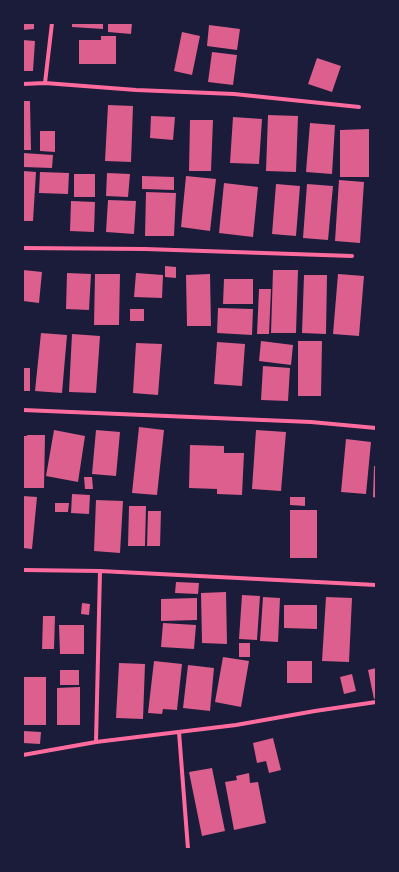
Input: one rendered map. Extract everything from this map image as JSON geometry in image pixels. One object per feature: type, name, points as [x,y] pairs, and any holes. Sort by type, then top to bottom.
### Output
[{"type":"street","points":[[45,83],[52,23]]},
{"type":"street","points":[[23,84],[45,83],[136,90],[234,94],[359,107]]},
{"type":"street","points":[[23,248],[145,249],[352,256]]},
{"type":"street","points":[[23,410],[311,422],[376,428]]},
{"type":"street","points":[[23,570],[100,572],[376,585]]},
{"type":"street","points":[[96,742],[100,572]]},
{"type":"street","points":[[23,755],[96,742],[236,725],[376,702]]},
{"type":"street","points":[[178,732],[188,849]]},
{"type":"building","points":[[23,23],[34,23],[34,29],[23,30]]},
{"type":"building","points":[[72,23],[103,23],[103,29],[72,27]]},
{"type":"building","points":[[108,23],[132,23],[131,34],[108,32]]},
{"type":"building","points":[[209,25],[240,29],[237,50],[207,46]]},
{"type":"building","points":[[182,32],[200,36],[192,75],[174,71]]},
{"type":"building","points":[[101,36],[116,36],[116,64],[79,64],[79,40],[101,40]]},
{"type":"building","points":[[23,40],[35,41],[33,71],[23,71]]},
{"type":"building","points":[[212,52],[237,55],[233,85],[208,82]]},
{"type":"building","points":[[317,58],[341,66],[332,92],[308,84]]},
{"type":"building","points":[[23,101],[30,101],[31,150],[23,150]]},
{"type":"building","points":[[108,105],[133,106],[131,162],[105,161]]},
{"type":"building","points":[[268,115],[298,116],[296,172],[266,171]]},
{"type":"building","points":[[151,116],[175,117],[173,140],[150,138]]},
{"type":"building","points":[[233,117],[262,119],[259,164],[230,163]]},
{"type":"building","points":[[190,120],[213,120],[211,171],[189,171]]},
{"type":"building","points":[[310,123],[335,125],[332,174],[306,172]]},
{"type":"building","points":[[369,129],[369,177],[340,177],[340,130]]},
{"type":"building","points":[[40,131],[55,131],[55,152],[40,151]]},
{"type":"building","points":[[23,153],[53,155],[52,168],[23,167]]},
{"type":"building","points":[[23,171],[36,172],[33,221],[23,221]]},
{"type":"building","points":[[40,172],[69,173],[68,194],[39,193]]},
{"type":"building","points":[[107,173],[130,174],[128,197],[106,196]]},
{"type":"building","points":[[74,174],[95,174],[95,197],[74,197]]},
{"type":"building","points":[[142,176],[174,177],[174,190],[142,189]]},
{"type":"building","points":[[186,176],[216,179],[210,231],[181,227]]},
{"type":"building","points":[[339,180],[364,182],[360,243],[335,241]]},
{"type":"building","points":[[224,183],[258,187],[253,237],[219,233]]},
{"type":"building","points":[[276,184],[300,186],[296,236],[272,234]]},
{"type":"building","points":[[307,184],[333,186],[328,240],[303,238]]},
{"type":"building","points":[[146,192],[176,193],[174,236],[145,236]]},
{"type":"building","points":[[108,200],[136,201],[134,234],[106,232]]},
{"type":"building","points":[[71,201],[95,202],[94,232],[70,231]]},
{"type":"building","points":[[165,266],[176,267],[176,278],[165,277]]},
{"type":"building","points":[[23,270],[42,272],[39,303],[23,301]]},
{"type":"building","points":[[273,270],[298,270],[296,333],[271,333]]},
{"type":"building","points":[[67,273],[91,274],[89,310],[66,309]]},
{"type":"building","points":[[136,273],[163,275],[162,298],[134,297]]},
{"type":"building","points":[[95,274],[120,274],[119,325],[94,325]]},
{"type":"building","points":[[210,274],[211,326],[187,326],[186,275]]},
{"type":"building","points":[[338,274],[364,276],[359,336],[333,334]]},
{"type":"building","points":[[304,275],[327,275],[326,334],[302,333]]},
{"type":"building","points":[[224,279],[253,279],[253,304],[223,304]]},
{"type":"building","points":[[259,289],[271,289],[269,334],[257,334]]},
{"type":"building","points":[[218,308],[253,309],[252,335],[217,333]]},
{"type":"building","points":[[130,309],[144,309],[144,321],[130,321]]},
{"type":"building","points":[[41,333],[67,335],[62,393],[35,391]]},
{"type":"building","points":[[72,334],[100,336],[96,393],[69,392]]},
{"type":"building","points":[[261,341],[293,345],[291,365],[259,361]]},
{"type":"building","points":[[298,341],[322,341],[321,396],[298,396]]},
{"type":"building","points":[[217,342],[245,344],[242,386],[214,384]]},
{"type":"building","points":[[136,343],[162,344],[158,395],[133,393]]},
{"type":"building","points":[[263,366],[290,368],[288,401],[261,400]]},
{"type":"building","points":[[23,368],[30,368],[30,391],[23,391]]},
{"type":"building","points":[[139,427],[164,430],[157,495],[132,493]]},
{"type":"building","points":[[54,430],[85,436],[78,482],[46,476]]},
{"type":"building","points":[[96,430],[120,432],[116,476],[92,474]]},
{"type":"building","points":[[256,430],[286,432],[281,491],[252,489]]},
{"type":"building","points":[[45,435],[44,488],[23,488],[23,436]]},
{"type":"building","points":[[346,439],[371,442],[366,494],[341,492]]},
{"type":"building","points":[[190,445],[224,446],[224,453],[244,453],[242,495],[217,494],[217,489],[189,488]]},
{"type":"building","points":[[374,466],[376,466],[376,498],[373,497]]},
{"type":"building","points":[[84,477],[92,477],[93,489],[85,489]]},
{"type":"building","points":[[72,494],[90,495],[89,514],[71,513]]},
{"type":"building","points":[[23,496],[37,497],[32,549],[23,548]]},
{"type":"building","points":[[290,497],[305,497],[305,506],[290,505]]},
{"type":"building","points":[[96,500],[123,501],[120,553],[94,551]]},
{"type":"building","points":[[55,503],[69,503],[68,512],[55,512]]},
{"type":"building","points":[[129,506],[146,506],[145,546],[128,546]]},
{"type":"building","points":[[290,510],[317,510],[317,558],[290,558]]},
{"type":"building","points":[[148,511],[161,511],[160,546],[147,546]]},
{"type":"building","points":[[176,582],[199,583],[198,594],[175,593]]},
{"type":"building","points":[[226,592],[227,644],[202,643],[201,593]]},
{"type":"building","points":[[242,595],[260,596],[257,640],[239,639]]},
{"type":"building","points":[[263,597],[280,598],[278,642],[260,641]]},
{"type":"building","points":[[326,597],[352,598],[349,662],[322,661]]},
{"type":"building","points":[[197,598],[197,620],[161,621],[161,599]]},
{"type":"building","points":[[82,603],[90,604],[89,615],[81,614]]},
{"type":"building","points":[[284,605],[317,605],[317,629],[284,628]]},
{"type":"building","points":[[43,616],[55,616],[54,649],[42,649]]},
{"type":"building","points":[[163,623],[196,625],[194,649],[161,647]]},
{"type":"building","points":[[59,625],[84,625],[84,654],[60,654]]},
{"type":"building","points":[[239,643],[250,643],[250,657],[239,657]]},
{"type":"building","points":[[223,657],[249,661],[241,707],[215,702]]},
{"type":"building","points":[[154,661],[182,664],[177,710],[163,709],[162,714],[148,713]]},
{"type":"building","points":[[287,661],[312,661],[312,683],[287,683]]},
{"type":"building","points":[[119,663],[145,664],[143,719],[116,718]]},
{"type":"building","points":[[188,665],[214,668],[210,711],[183,708]]},
{"type":"building","points":[[376,668],[376,698],[374,699],[368,670]]},
{"type":"building","points":[[60,670],[79,670],[79,685],[60,685]]},
{"type":"building","points":[[352,674],[356,691],[344,694],[340,677]]},
{"type":"building","points":[[24,677],[46,677],[46,725],[24,725]]},
{"type":"building","points":[[80,687],[80,725],[57,725],[57,688]]},
{"type":"building","points":[[23,731],[41,732],[40,744],[23,743]]},
{"type":"building","points":[[273,738],[281,770],[269,773],[266,761],[257,763],[253,743]]},
{"type":"building","points":[[212,768],[225,831],[202,836],[189,772]]},
{"type":"building","points":[[249,773],[250,783],[258,782],[266,823],[234,830],[225,782],[237,780],[236,776]]}]
